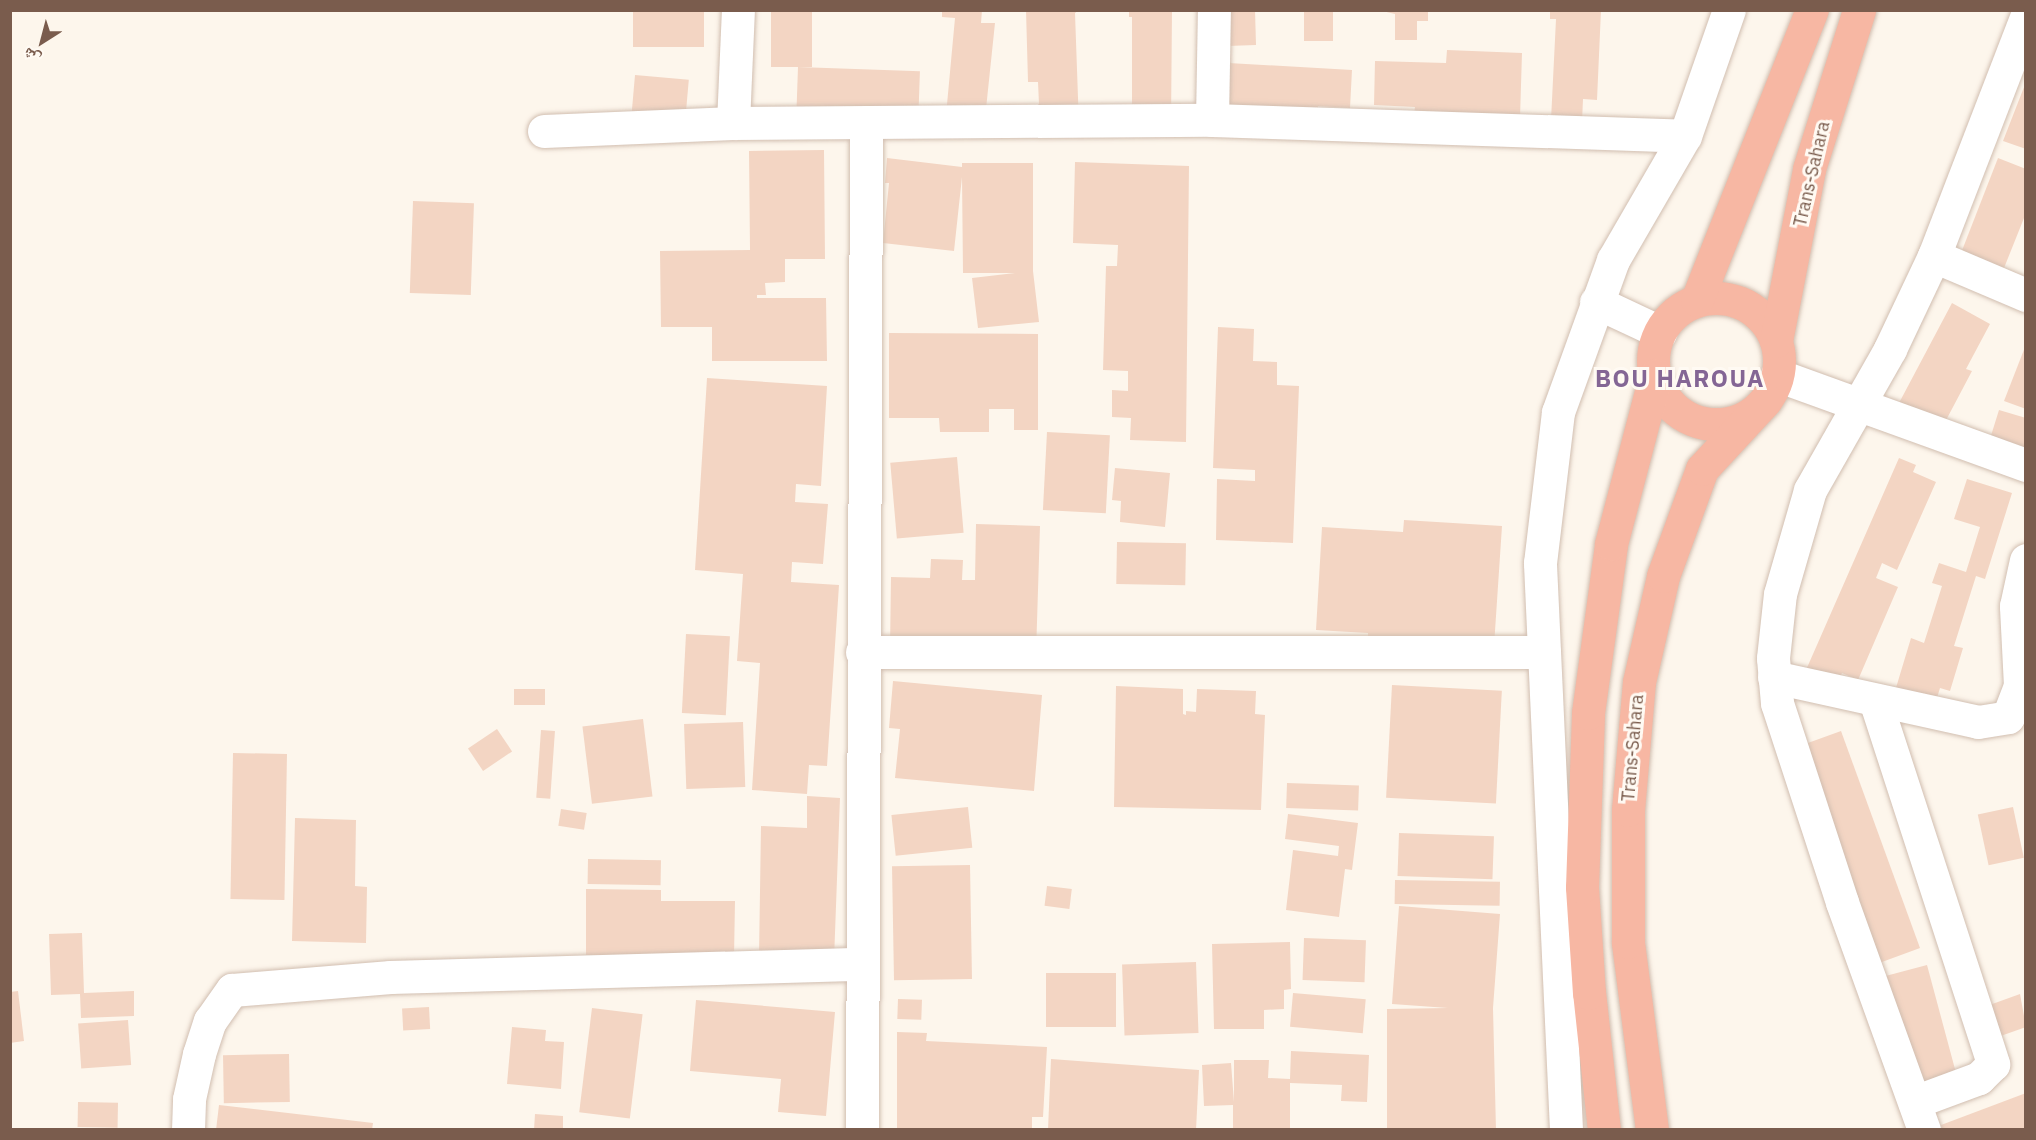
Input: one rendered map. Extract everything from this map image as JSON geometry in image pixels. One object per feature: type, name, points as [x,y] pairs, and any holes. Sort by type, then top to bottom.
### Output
[{"type":"highway","points":[[1697,300],[1812,10]]},
{"type":"highway","name":"Trans-Sahara","points":[[1776,341],[1809,169],[1859,10]]},
{"type":"highway","points":[[1697,300],[1731,300],[1751,308],[1766,323],[1776,341],[1771,387],[1751,413],[1733,422],[1694,420],[1676,410],[1663,395],[1655,376],[1653,353],[1660,332],[1672,315],[1697,300]]},
{"type":"highway","points":[[1604,1130],[1588,993],[1582,887],[1588,712],[1611,544],[1655,376]]},
{"type":"highway","name":"Trans-Sahara","points":[[1652,1130],[1628,942],[1628,810],[1639,682],[1663,576],[1702,469],[1771,387]]},
{"type":"street","points":[[733,123],[738,10]]},
{"type":"street","points":[[1212,120],[1214,10]]},
{"type":"street","points":[[1566,1130],[1540,563],[1558,412],[1613,260],[1685,136],[1729,10]]},
{"type":"street","points":[[1875,700],[1994,1064],[1979,1078],[1918,1116],[1777,703],[1774,676],[1780,594],[1810,490],[1859,407],[1934,256],[2025,17]]},
{"type":"street","points":[[544,131],[733,123],[1212,120],[1685,136]]},
{"type":"street","points":[[862,1130],[862,652],[866,122]]},
{"type":"street","points":[[1934,256],[2025,295]]},
{"type":"street","points":[[1596,302],[1660,332]]},
{"type":"street","points":[[1771,387],[1859,407],[2025,465]]},
{"type":"street","points":[[1774,676],[1978,722],[2008,717],[2020,686],[2016,606],[2025,560]]},
{"type":"street","points":[[862,652],[1544,652]]},
{"type":"street","points":[[188,1130],[189,1099],[199,1054],[210,1021],[232,990],[390,977],[862,964]]},
{"type":"building","points":[[633,10],[704,10],[704,47],[633,47]]},
{"type":"building","points":[[771,10],[812,10],[812,67],[771,67]]},
{"type":"building","points":[[942,10],[982,10],[981,23],[995,23],[984,128],[945,126],[955,18],[942,17]]},
{"type":"building","points":[[1026,10],[1079,10],[1075,13],[1079,126],[1040,127],[1038,82],[1028,82]]},
{"type":"building","points":[[1129,10],[1172,10],[1171,124],[1132,123],[1132,17],[1129,17]]},
{"type":"building","points":[[1211,10],[1255,10],[1256,45],[1227,46]]},
{"type":"building","points":[[1304,10],[1333,10],[1333,41],[1304,41]]},
{"type":"building","points":[[1378,10],[1428,10],[1428,21],[1417,21],[1417,40],[1395,40],[1395,14]]},
{"type":"building","points":[[1550,10],[1601,10],[1597,100],[1583,99],[1582,122],[1551,120],[1556,19],[1550,19]]},
{"type":"building","points":[[1447,50],[1522,53],[1520,118],[1414,115],[1415,107],[1374,105],[1375,61],[1446,63]]},
{"type":"building","points":[[1211,62],[1352,70],[1350,108],[1318,106],[1317,125],[1208,107]]},
{"type":"building","points":[[798,67],[920,71],[918,125],[796,121]]},
{"type":"building","points":[[635,75],[689,80],[683,142],[630,138]]},
{"type":"building","points":[[2026,82],[2026,149],[2003,141]]},
{"type":"building","points":[[824,150],[825,259],[785,259],[785,282],[765,283],[766,295],[757,295],[757,298],[826,298],[827,361],[712,361],[712,327],[661,327],[660,251],[750,250],[749,151]]},
{"type":"building","points":[[887,158],[962,167],[962,163],[1033,163],[1033,271],[1039,322],[978,328],[972,278],[1015,273],[963,273],[962,177],[954,251],[883,243],[889,183],[885,183]]},
{"type":"building","points":[[1998,158],[2026,169],[2026,213],[1998,283],[1956,266]]},
{"type":"building","points":[[1075,162],[1189,166],[1186,442],[1130,440],[1131,418],[1112,417],[1112,390],[1128,391],[1128,371],[1103,370],[1106,266],[1117,266],[1118,245],[1073,243]]},
{"type":"building","points":[[413,201],[474,203],[471,295],[410,293]]},
{"type":"building","points":[[1952,303],[1990,324],[1966,369],[1972,371],[1934,443],[1890,420]]},
{"type":"building","points":[[1218,327],[1254,329],[1253,361],[1277,362],[1277,385],[1299,386],[1293,543],[1216,540],[1217,479],[1255,481],[1255,470],[1213,468]]},
{"type":"building","points":[[889,333],[1038,334],[1038,430],[1014,430],[1014,409],[989,409],[989,432],[940,432],[939,418],[889,418]]},
{"type":"building","points":[[2026,347],[2026,409],[2004,401]]},
{"type":"building","points":[[707,378],[827,386],[821,486],[796,484],[795,502],[828,504],[823,564],[792,562],[791,582],[839,585],[827,766],[809,765],[807,794],[752,790],[760,663],[737,661],[743,574],[695,570]]},
{"type":"building","points":[[1999,410],[2026,418],[2026,474],[1983,461]]},
{"type":"building","points":[[1047,432],[1110,435],[1106,513],[1043,510]]},
{"type":"building","points":[[957,457],[964,533],[897,539],[890,463]]},
{"type":"building","points":[[1899,458],[1916,465],[1913,472],[1936,482],[1897,570],[1882,563],[1876,578],[1898,587],[1858,680],[1842,673],[1837,684],[1806,670]]},
{"type":"building","points":[[1115,468],[1170,473],[1165,527],[1120,522],[1121,501],[1112,500]]},
{"type":"building","points":[[1967,479],[2012,493],[1985,579],[1976,576],[1954,646],[1963,648],[1950,691],[1940,688],[1932,714],[1892,701],[1911,638],[1924,643],[1942,586],[1932,583],[1939,563],[1966,572],[1980,527],[1954,519]]},
{"type":"building","points":[[1404,520],[1502,526],[1494,646],[1368,638],[1368,633],[1316,630],[1322,527],[1403,532]]},
{"type":"building","points":[[976,524],[1040,526],[1036,654],[890,649],[891,577],[930,578],[931,559],[963,560],[962,580],[975,580]]},
{"type":"building","points":[[1117,542],[1186,543],[1185,585],[1116,584]]},
{"type":"building","points":[[686,634],[730,636],[726,715],[682,713]]},
{"type":"building","points":[[893,681],[1042,695],[1034,791],[895,778],[900,729],[889,728]]},
{"type":"building","points":[[1392,685],[1502,691],[1496,804],[1386,798]]},
{"type":"building","points":[[1116,686],[1183,689],[1183,714],[1186,715],[1186,711],[1196,712],[1197,689],[1256,691],[1255,714],[1265,715],[1261,810],[1114,807]]},
{"type":"building","points":[[514,689],[545,689],[545,705],[514,705]]},
{"type":"building","points":[[643,719],[653,796],[592,804],[582,726]]},
{"type":"building","points":[[743,722],[745,787],[686,789],[684,724]]},
{"type":"building","points":[[497,729],[512,751],[483,771],[468,749]]},
{"type":"building","points":[[541,730],[555,731],[550,799],[536,798]]},
{"type":"building","points":[[1841,731],[1920,948],[1876,964],[1797,747]]},
{"type":"building","points":[[233,753],[287,754],[284,900],[230,899]]},
{"type":"building","points":[[1287,783],[1359,786],[1358,810],[1286,808]]},
{"type":"building","points":[[807,796],[840,798],[834,960],[759,956],[761,826],[807,828]]},
{"type":"building","points":[[968,807],[972,848],[896,856],[891,815]]},
{"type":"building","points":[[2013,807],[2024,858],[1989,865],[1978,814]]},
{"type":"building","points":[[561,809],[587,813],[584,830],[558,826]]},
{"type":"building","points":[[1288,814],[1358,823],[1352,870],[1345,869],[1339,917],[1286,910],[1293,850],[1338,856],[1339,846],[1285,839]]},
{"type":"building","points":[[295,818],[356,820],[355,886],[367,887],[366,943],[292,941]]},
{"type":"building","points":[[1399,833],[1494,836],[1492,879],[1397,876]]},
{"type":"building","points":[[588,859],[661,860],[661,885],[588,884]]},
{"type":"building","points":[[970,865],[972,979],[894,980],[892,866]]},
{"type":"building","points":[[1395,880],[1500,882],[1500,906],[1395,904]]},
{"type":"building","points":[[1047,886],[1072,889],[1069,909],[1045,906]]},
{"type":"building","points":[[586,889],[661,890],[661,901],[735,901],[734,957],[586,955]]},
{"type":"building","points":[[1399,906],[1500,914],[1493,1008],[1496,1130],[1387,1130],[1387,1009],[1448,1008],[1392,1004]]},
{"type":"building","points":[[82,933],[84,993],[134,991],[134,1016],[81,1018],[80,994],[51,995],[49,934]]},
{"type":"building","points":[[1304,938],[1366,940],[1364,982],[1303,980]]},
{"type":"building","points":[[1290,942],[1291,989],[1284,990],[1284,1009],[1264,1010],[1264,1029],[1214,1029],[1212,944]]},
{"type":"building","points":[[1196,962],[1198,1033],[1125,1036],[1122,965]]},
{"type":"building","points":[[1927,965],[1959,1084],[1924,1094],[1878,978]]},
{"type":"building","points":[[1046,973],[1116,973],[1116,1027],[1046,1027]]},
{"type":"building","points":[[18,991],[24,1041],[10,1043],[10,992]]},
{"type":"building","points":[[1293,993],[1366,999],[1363,1033],[1290,1027]]},
{"type":"building","points":[[2020,994],[2026,1027],[1995,1038],[1984,1007]]},
{"type":"building","points":[[898,999],[922,1000],[921,1020],[897,1019]]},
{"type":"building","points":[[696,1000],[835,1012],[826,1116],[778,1112],[781,1079],[690,1071]]},
{"type":"building","points":[[429,1007],[430,1029],[403,1030],[402,1008]]},
{"type":"building","points":[[592,1008],[643,1014],[630,1118],[579,1112]]},
{"type":"building","points":[[128,1020],[131,1065],[81,1068],[78,1023]]},
{"type":"building","points":[[512,1027],[546,1030],[545,1041],[564,1042],[561,1089],[507,1084]]},
{"type":"building","points":[[897,1032],[927,1033],[926,1041],[1047,1047],[1043,1117],[1032,1117],[1032,1130],[897,1130]]},
{"type":"building","points":[[1291,1051],[1369,1055],[1367,1102],[1341,1101],[1342,1085],[1290,1083],[1290,1130],[1233,1130],[1233,1105],[1204,1106],[1202,1065],[1231,1063],[1234,1102],[1234,1060],[1269,1060],[1268,1078],[1290,1079]]},
{"type":"building","points":[[289,1054],[290,1102],[224,1103],[223,1055]]},
{"type":"building","points":[[1051,1059],[1199,1070],[1196,1130],[1048,1130]]},
{"type":"building","points":[[2026,1093],[2026,1130],[1942,1130],[1941,1125]]},
{"type":"building","points":[[78,1102],[118,1103],[118,1128],[78,1127]]},
{"type":"building","points":[[219,1105],[373,1123],[372,1130],[216,1130]]},
{"type":"building","points":[[535,1114],[563,1116],[563,1130],[534,1130]]},
{"type":"district","name":"BOU HAROUA","points":[[1680,379]]}]
